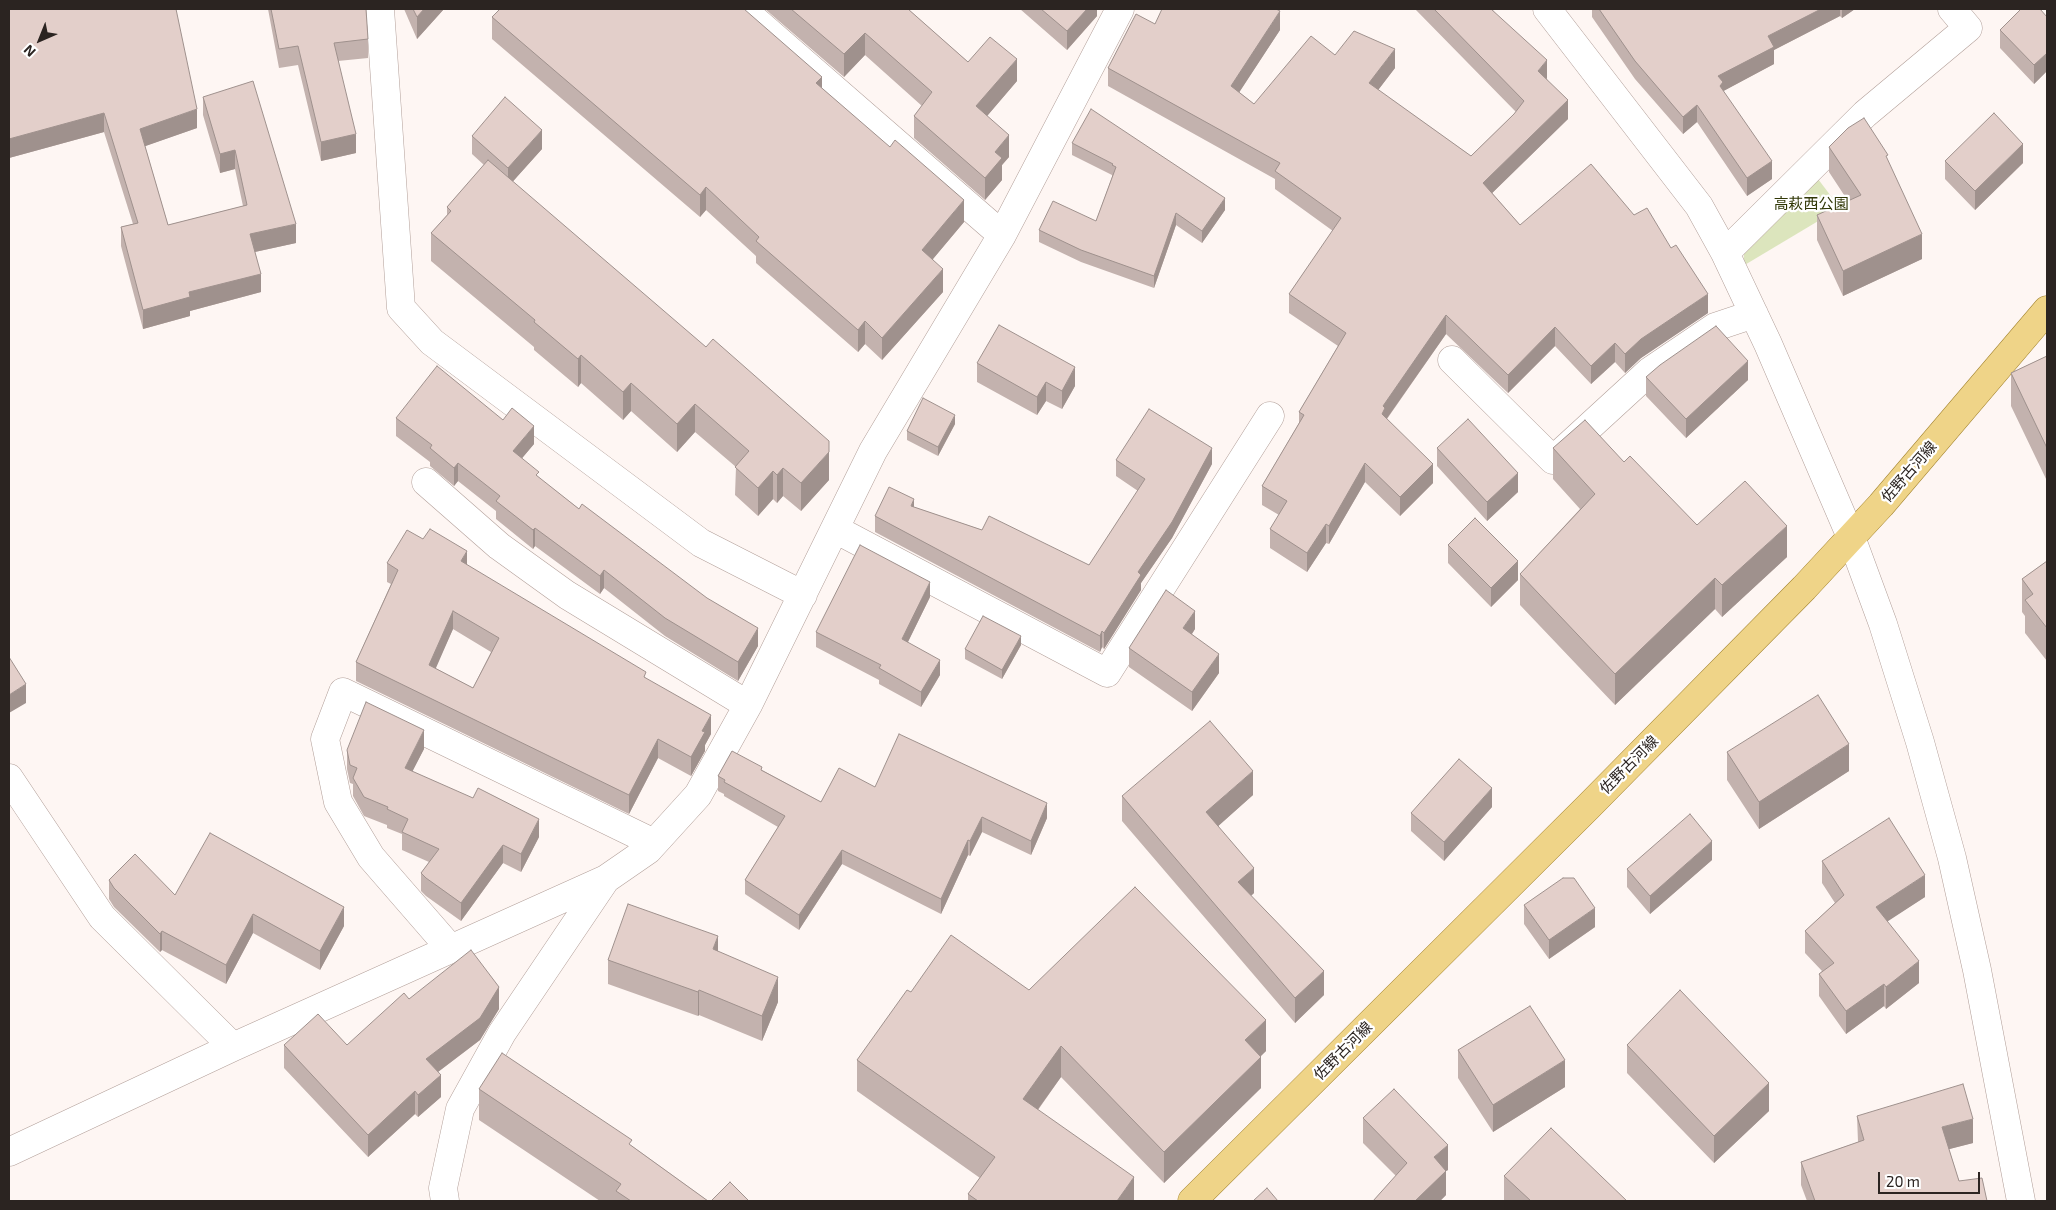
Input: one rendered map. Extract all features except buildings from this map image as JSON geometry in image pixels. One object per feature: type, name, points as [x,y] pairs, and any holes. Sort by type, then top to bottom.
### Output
[{"type":"main road","name":"佐野古河線","points":[[1192,1201],[1602,794],[1787,605],[1852,537],[2047,310]]},
{"type":"street","points":[[380,9],[401,308],[432,342],[701,543],[803,595]]},
{"type":"street","points":[[742,9],[1002,235]]},
{"type":"street","points":[[9,1152],[234,1047],[606,878],[648,850],[698,795],[748,705],[873,451],[1002,235],[1120,9]]},
{"type":"street","points":[[1547,9],[1699,206],[1725,253],[1754,314],[1852,537],[1884,624],[1920,742],[1952,858],[1977,970],[2020,1201]]},
{"type":"street","points":[[1725,253],[1865,114],[1968,28],[1952,9]]},
{"type":"street","points":[[1452,360],[1553,460],[1650,371],[1715,326],[1754,314]]},
{"type":"street","points":[[835,529],[1107,673],[1270,416]]},
{"type":"street","points":[[426,482],[499,546],[566,595],[748,705]]},
{"type":"street","points":[[450,948],[370,857],[338,802],[325,740],[343,692],[654,843]]},
{"type":"street","points":[[9,778],[102,917],[234,1047]]},
{"type":"street","points":[[444,1201],[443,1188],[460,1109],[502,1033],[606,878]]},
{"type":"green space","name":"高萩西公園","points":[[1815,175],[1840,208],[1743,266],[1745,243]]}]
